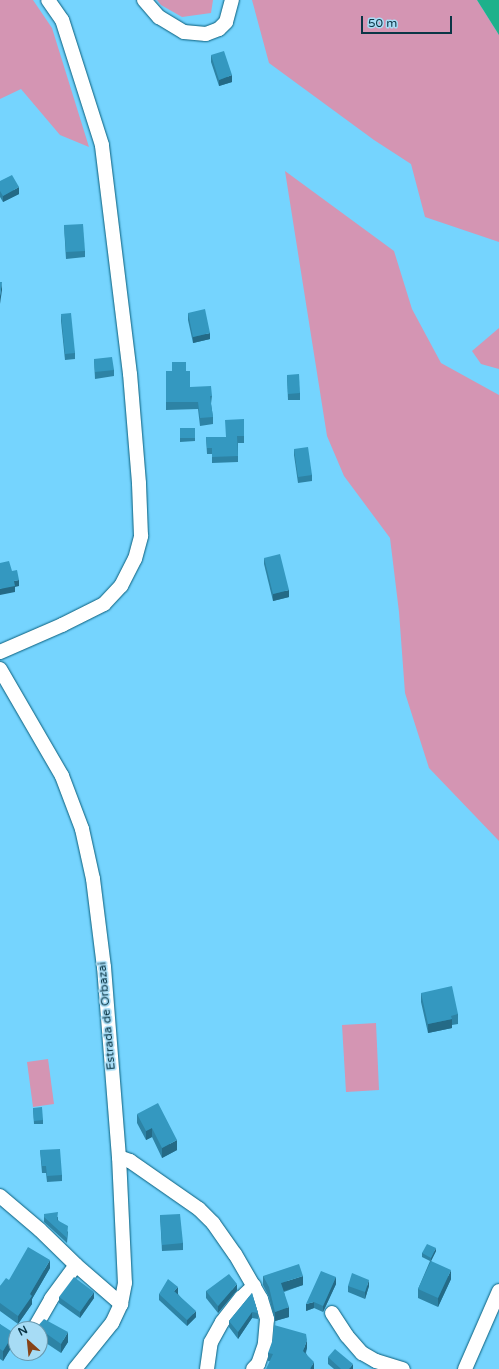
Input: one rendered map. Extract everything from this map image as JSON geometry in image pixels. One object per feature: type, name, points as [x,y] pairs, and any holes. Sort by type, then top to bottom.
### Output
[{"type":"street","points":[[0,652],[62,625],[104,604],[121,586],[135,559],[141,536],[139,482],[130,374],[102,145],[62,20],[48,0]]},
{"type":"street","points":[[144,0],[159,17],[184,32],[206,34],[219,29],[226,22],[232,0]]},
{"type":"street","name":"Estrada de Orbazai","points":[[0,671],[62,776],[82,829],[93,879],[104,968],[119,1157],[126,1283],[121,1304],[112,1323],[75,1369]]},
{"type":"street","points":[[119,1157],[130,1161],[199,1209],[213,1223],[231,1248],[261,1298],[267,1319],[265,1344],[258,1364],[253,1369]]},
{"type":"street","points":[[0,1196],[40,1230],[76,1265],[121,1304]]},
{"type":"street","points":[[39,1321],[51,1299],[76,1265]]},
{"type":"street","points":[[207,1369],[211,1342],[222,1322],[241,1298],[254,1286]]},
{"type":"street","points":[[465,1369],[499,1291]]},
{"type":"street","points":[[332,1313],[347,1336],[362,1353],[376,1361],[403,1369]]},
{"type":"shaded area","points":[[0,0],[33,0],[52,28],[89,147],[60,135],[21,89],[0,99]]},
{"type":"shaded area","points":[[157,0],[213,0],[211,13],[182,17],[161,5]]},
{"type":"shaded area","points":[[252,0],[477,0],[499,35],[499,242],[425,217],[411,164],[374,140],[269,63]]},
{"type":"shaded area","points":[[477,0],[499,0],[499,35]]},
{"type":"shaded area","points":[[285,171],[394,251],[412,309],[441,363],[499,395],[499,841],[429,768],[405,693],[399,612],[390,538],[344,476],[327,436]]},
{"type":"shaded area","points":[[499,328],[499,369],[481,364],[472,351]]},
{"type":"shaded area","points":[[376,1023],[379,1090],[346,1092],[342,1025]]},
{"type":"shaded area","points":[[48,1059],[54,1104],[33,1107],[27,1062]]},
{"type":"building","points":[[224,51],[232,75],[219,80],[211,55]]},
{"type":"building","points":[[12,175],[19,187],[3,196],[0,191],[0,181]]},
{"type":"building","points":[[83,224],[85,251],[66,252],[64,225]]},
{"type":"building","points":[[0,282],[2,282],[0,296]]},
{"type":"building","points":[[205,309],[210,333],[193,337],[188,313]]},
{"type":"building","points":[[71,313],[75,353],[65,354],[61,314]]},
{"type":"building","points":[[112,357],[114,370],[95,372],[94,359]]},
{"type":"building","points":[[172,362],[186,362],[186,371],[190,371],[190,387],[211,386],[212,396],[210,396],[213,417],[200,418],[198,402],[166,402],[166,371],[172,371]]},
{"type":"building","points":[[299,374],[300,393],[288,394],[287,375]]},
{"type":"building","points":[[244,419],[244,436],[237,436],[238,456],[212,457],[212,448],[207,448],[206,437],[226,437],[225,420]]},
{"type":"building","points":[[180,428],[195,428],[195,438],[180,438]]},
{"type":"building","points":[[308,447],[312,475],[298,477],[294,449]]},
{"type":"building","points":[[280,554],[289,590],[273,594],[264,558]]},
{"type":"building","points":[[9,561],[12,571],[17,570],[19,580],[14,581],[15,586],[0,589],[0,563]]},
{"type":"building","points":[[452,986],[458,1014],[451,1016],[452,1019],[428,1024],[421,993]]},
{"type":"building","points":[[158,1103],[177,1140],[162,1148],[152,1128],[146,1131],[137,1114]]},
{"type":"building","points":[[42,1107],[43,1120],[34,1121],[33,1108]]},
{"type":"building","points":[[60,1149],[62,1175],[47,1176],[46,1166],[42,1166],[40,1150]]},
{"type":"building","points":[[58,1212],[57,1220],[68,1226],[67,1238],[44,1217],[44,1214]]},
{"type":"building","points":[[180,1214],[183,1243],[162,1245],[160,1215]]},
{"type":"building","points":[[427,1244],[436,1248],[431,1258],[422,1253]]},
{"type":"building","points":[[28,1247],[50,1260],[30,1294],[32,1296],[18,1316],[0,1303],[0,1286],[6,1278],[9,1280]]},
{"type":"building","points":[[431,1261],[451,1270],[438,1298],[418,1289]]},
{"type":"building","points":[[299,1264],[303,1276],[281,1283],[289,1307],[275,1312],[269,1287],[263,1276]]},
{"type":"building","points":[[321,1271],[336,1277],[323,1306],[314,1302],[306,1304]]},
{"type":"building","points":[[352,1273],[369,1280],[365,1292],[348,1286]]},
{"type":"building","points":[[229,1274],[237,1284],[218,1306],[206,1291]]},
{"type":"building","points":[[74,1277],[94,1292],[80,1312],[59,1297]]},
{"type":"building","points":[[168,1279],[178,1287],[174,1291],[196,1311],[187,1320],[159,1294]]},
{"type":"building","points":[[252,1293],[258,1313],[252,1312],[238,1332],[229,1321]]},
{"type":"building","points":[[48,1321],[68,1332],[61,1344],[48,1335]]},
{"type":"building","points":[[0,1324],[8,1329],[8,1343],[3,1351],[0,1349]]},
{"type":"building","points":[[274,1325],[306,1334],[307,1340],[303,1351],[314,1362],[310,1369],[266,1369],[273,1354],[268,1353],[273,1339]]},
{"type":"building","points":[[335,1349],[353,1364],[349,1369],[341,1369],[328,1357]]}]
